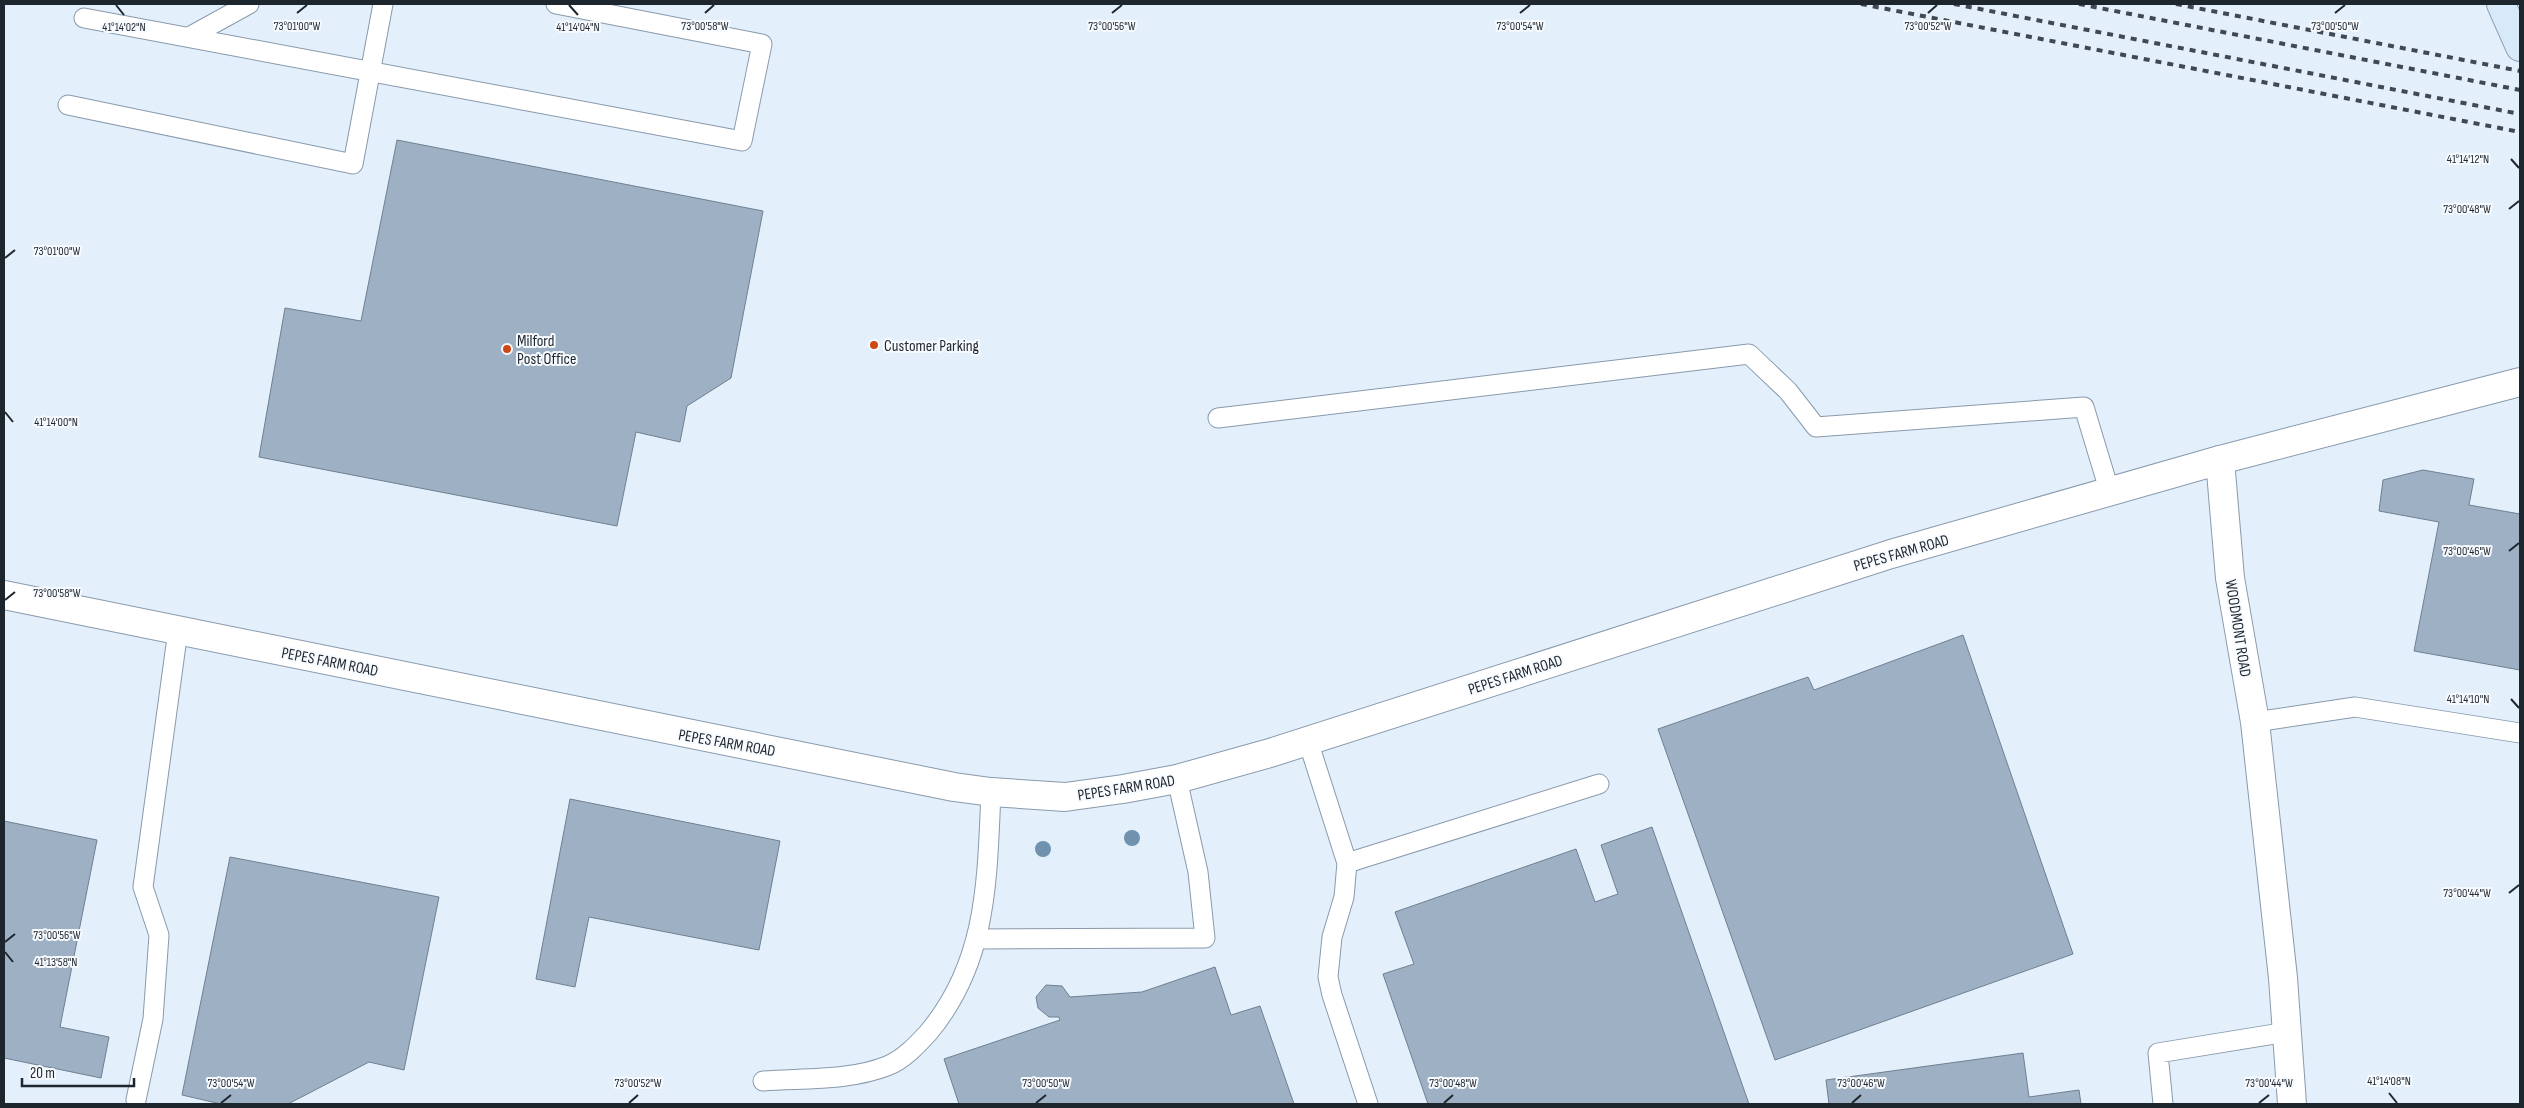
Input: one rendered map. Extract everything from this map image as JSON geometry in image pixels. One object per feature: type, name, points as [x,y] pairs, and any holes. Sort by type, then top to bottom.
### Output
[{"type":"main road","points":[[2501,4],[2520,47]]},
{"type":"street","points":[[2220,460],[2520,382]]},
{"type":"street","name":"PEPES FARM ROAD","points":[[4,595],[954,787],[992,792],[1065,797],[1123,790],[1177,779],[1308,741],[1816,577],[2220,460]]},
{"type":"street","name":"WOODMONT ROAD","points":[[2220,460],[2230,578],[2255,722],[2283,978],[2292,1104]]},
{"type":"lane","points":[[189,37],[249,4]]},
{"type":"lane","points":[[68,105],[353,164],[383,4]]},
{"type":"lane","points":[[84,18],[371,70],[742,141],[762,44],[556,4]]},
{"type":"lane","points":[[1218,418],[1749,354],[1788,392],[1816,427],[2084,407],[2110,493]]},
{"type":"lane","points":[[136,1100],[153,1018],[159,935],[143,887],[178,630]]},
{"type":"lane","points":[[2255,722],[2355,707],[2520,733]]},
{"type":"lane","points":[[1308,741],[1347,863],[1344,897],[1332,937],[1328,977],[1368,1104]]},
{"type":"lane","points":[[977,939],[1205,938],[1198,872],[1177,779]]},
{"type":"lane","points":[[1347,863],[1599,784]]},
{"type":"lane","points":[[763,1081],[855,1075],[889,1066],[914,1048],[937,1022],[960,986],[977,939],[987,889],[992,792]]},
{"type":"lane","points":[[2163,1104],[2158,1053],[2287,1032]]},
{"type":"building","name":"Milford Post Office","points":[[397,140],[763,211],[731,378],[687,406],[680,442],[636,432],[617,526],[259,457],[285,308],[361,321]]},
{"type":"building","points":[[2423,470],[2474,479],[2469,505],[2520,514],[2520,670],[2414,651],[2439,522],[2379,511],[2383,480]]},
{"type":"building","points":[[1963,635],[2073,954],[1775,1060],[1658,729],[1808,677],[1814,690]]},
{"type":"building","points":[[570,799],[780,841],[759,950],[589,917],[575,987],[536,979]]},
{"type":"building","points":[[4,821],[97,840],[60,1027],[109,1037],[101,1078],[4,1058]]},
{"type":"building","points":[[1652,827],[1749,1104],[1428,1104],[1383,974],[1414,964],[1395,912],[1576,849],[1595,902],[1618,894],[1601,845]]},
{"type":"building","points":[[230,857],[439,897],[404,1070],[369,1062],[288,1104],[221,1104],[182,1095]]},
{"type":"building","points":[[1215,967],[1231,1015],[1260,1006],[1294,1104],[959,1104],[944,1059],[1060,1020],[1059,1017],[1049,1017],[1038,1008],[1036,997],[1046,985],[1062,986],[1070,997],[1142,992]]},
{"type":"building","points":[[2023,1053],[2029,1097],[2079,1090],[2081,1104],[1829,1104],[1826,1080]]},
{"type":"railway","points":[[1861,4],[2520,132]]},
{"type":"railway","points":[[1954,4],[2520,114]]},
{"type":"railway","points":[[2079,4],[2520,90]]},
{"type":"railway","points":[[2176,4],[2520,71]]},
{"type":"place","name":"Customer Parking","points":[[874,345]]},
{"type":"place","name":"Milford Post Office","points":[[507,349]]}]
